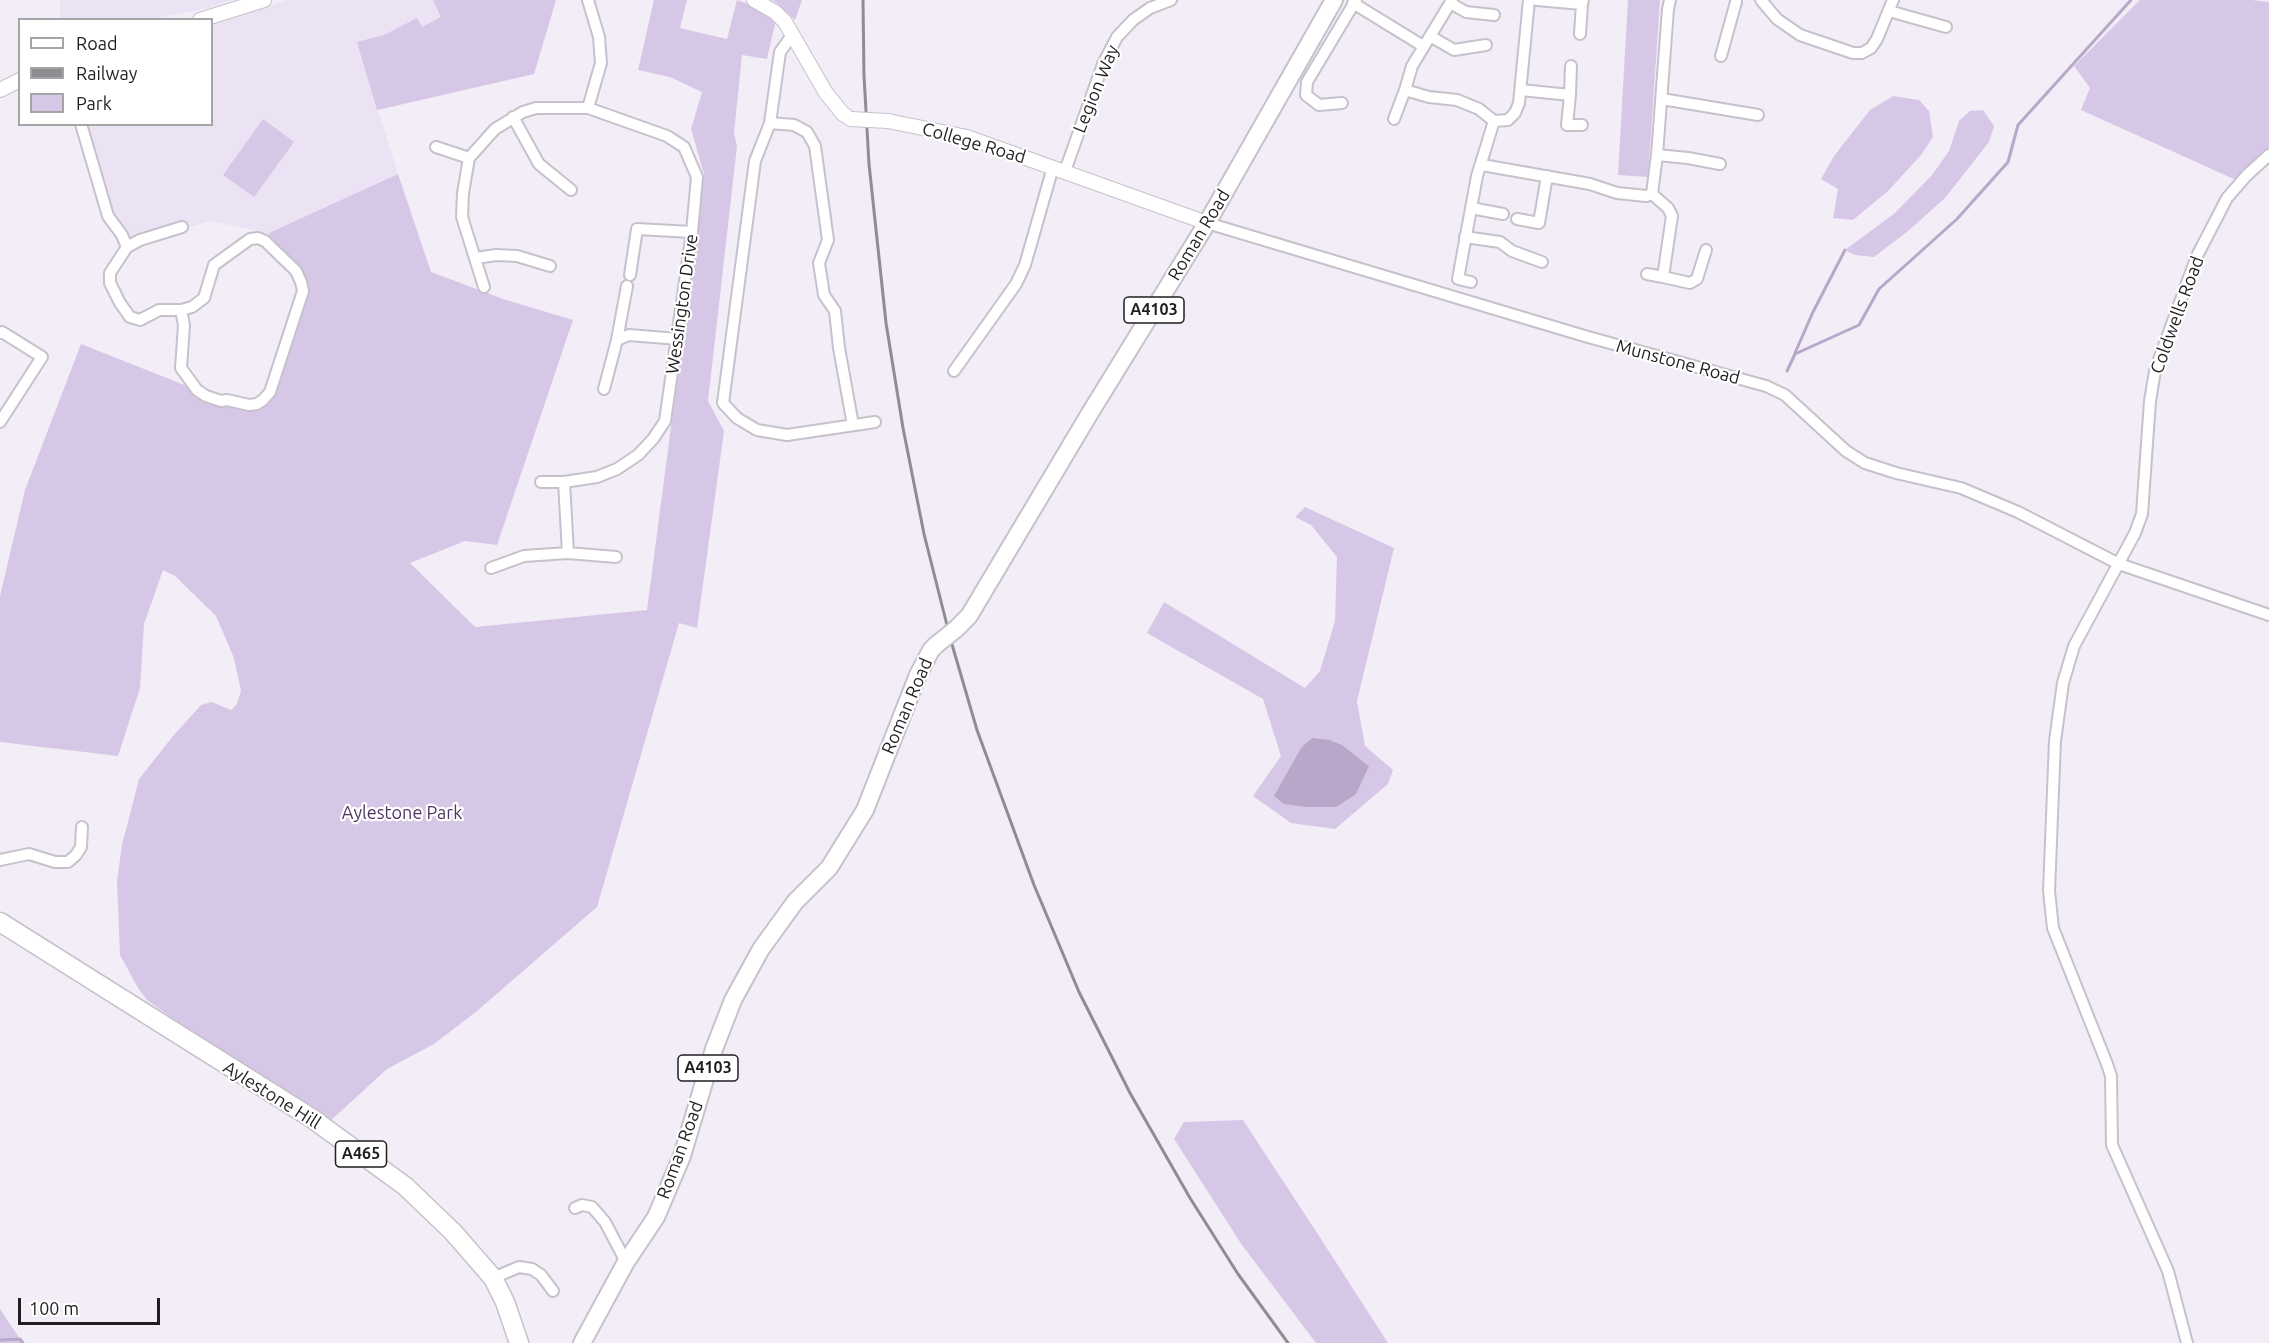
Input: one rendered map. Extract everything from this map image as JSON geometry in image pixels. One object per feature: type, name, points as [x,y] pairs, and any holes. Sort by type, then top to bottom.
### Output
[{"type":"highway","name":"Aylestone Hill","points":[[0,922],[310,1117],[405,1186],[453,1232],[493,1278],[505,1302],[519,1343]]},
{"type":"main road","name":"Roman Road","points":[[582,1343],[626,1262],[656,1217],[682,1156],[714,1049],[733,1000],[761,949],[795,902],[829,868],[865,810],[918,675],[931,650],[956,629],[974,608],[1207,223],[1334,0]]},
{"type":"street","points":[[206,18],[264,0]]},
{"type":"street","points":[[588,0],[599,37],[601,63],[588,108]]},
{"type":"street","name":"College Road","points":[[754,0],[775,12],[792,34],[826,93],[843,114],[851,119],[888,121],[967,137],[1207,223]]},
{"type":"street","name":"Legion Way","points":[[954,371],[1016,284],[1059,169],[1103,64],[1117,37],[1150,8],[1171,0]]},
{"type":"street","points":[[1405,90],[1468,103],[1494,121],[1508,120],[1515,113],[1521,90],[1529,0]]},
{"type":"street","points":[[1537,0],[1583,2],[1580,34]]},
{"type":"street","points":[[1652,194],[1658,155],[1670,0]]},
{"type":"street","points":[[1761,0],[1777,19],[1793,32],[1853,53],[1862,53],[1871,48],[1891,5],[1946,27]]},
{"type":"street","points":[[1721,56],[1735,1]]},
{"type":"street","points":[[1342,103],[1319,105],[1306,95],[1307,82],[1354,2],[1423,46]]},
{"type":"street","points":[[1394,119],[1412,66],[1451,2],[1466,12],[1494,15]]},
{"type":"street","points":[[792,34],[780,52],[770,123],[755,161],[723,404],[737,418],[757,430],[777,434],[811,433],[875,422]]},
{"type":"street","points":[[1430,36],[1454,50],[1486,45]]},
{"type":"street","points":[[1571,66],[1567,125],[1582,125]]},
{"type":"street","points":[[0,90],[18,81]]},
{"type":"street","points":[[1521,90],[1570,95]]},
{"type":"street","points":[[1662,99],[1758,116]]},
{"type":"street","name":"Wessington Drive","points":[[513,117],[536,108],[588,108],[667,136],[684,147],[697,177],[678,339],[665,421],[638,456],[616,469],[597,477],[564,482],[541,482]]},
{"type":"street","points":[[484,287],[462,217],[462,193],[469,158],[495,129],[513,117],[539,164],[571,190]]},
{"type":"street","points":[[1471,282],[1452,279],[1465,237],[1477,176],[1494,121]]},
{"type":"street","points":[[770,123],[794,125],[807,132],[815,146],[828,240],[819,263],[824,295],[835,311],[838,348],[853,425]]},
{"type":"street","points":[[82,126],[108,216],[122,235],[127,247]]},
{"type":"street","points":[[436,147],[469,158]]},
{"type":"street","points":[[1658,155],[1720,164]]},
{"type":"street","name":"Coldwells Road","points":[[2187,1343],[2168,1271],[2112,1145],[2111,1076],[2108,1064],[2058,942],[2051,914],[2049,891],[2051,800],[2055,741],[2063,683],[2074,646],[2135,533],[2142,514],[2150,401],[2155,371],[2165,343],[2197,256],[2228,198],[2247,175],[2269,155]]},
{"type":"street","points":[[1482,165],[1590,184],[1617,193],[1646,196],[1652,194]]},
{"type":"street","points":[[1517,219],[1539,223],[1546,176]]},
{"type":"street","points":[[1652,194],[1668,208],[1672,216],[1663,277]]},
{"type":"street","points":[[1471,208],[1503,214]]},
{"type":"street","name":"Munstone Road","points":[[1207,223],[1588,337],[1766,386],[1785,396],[1846,451],[1865,463],[1896,473],[1961,488],[2018,512],[2119,564],[2269,615]]},
{"type":"street","points":[[181,310],[184,325],[181,368],[197,390],[221,401],[257,404],[270,392],[303,291],[296,271],[264,241],[258,238],[250,239],[214,266],[204,298],[192,307],[181,310],[159,310],[140,320],[130,317],[110,283],[110,273],[127,247],[140,240],[182,227]]},
{"type":"street","points":[[630,275],[637,229],[692,232]]},
{"type":"street","points":[[1465,237],[1500,242],[1512,251],[1542,262]]},
{"type":"street","points":[[1647,274],[1690,283],[1697,279],[1706,250]]},
{"type":"street","points":[[476,258],[496,255],[517,256],[550,266]]},
{"type":"street","points":[[604,390],[617,340],[627,286]]},
{"type":"street","points":[[0,333],[2,332],[42,357],[0,422]]},
{"type":"street","points":[[617,340],[629,335],[678,339]]},
{"type":"street","points":[[564,482],[568,553]]},
{"type":"street","points":[[491,568],[524,555],[568,553],[616,558]]},
{"type":"street","points":[[0,860],[29,854],[55,862],[68,862],[81,847],[82,827]]},
{"type":"street","points":[[575,1208],[582,1205],[592,1207],[604,1222],[626,1262]]},
{"type":"street","points":[[493,1278],[519,1267],[532,1269],[541,1275],[553,1291]]},
{"type":"shaded area","points":[[60,0],[233,0],[208,8],[157,18],[60,18]]},
{"type":"shaded area","points":[[287,0],[556,0],[534,74],[378,110],[398,174],[269,233],[210,221],[131,244],[113,212],[87,126],[213,126],[213,24]]},
{"type":"shaded area","points":[[1312,738],[1330,740],[1342,745],[1369,766],[1356,794],[1336,807],[1284,804],[1274,796],[1301,748]]},
{"type":"green space","points":[[433,0],[556,0],[534,74],[377,110],[357,42],[384,35],[417,18],[422,27],[441,17]]},
{"type":"green space","name":"Aylestone Park","points":[[654,0],[687,0],[680,28],[727,39],[737,0],[758,8],[776,20],[767,59],[742,55],[734,133],[737,146],[708,401],[724,431],[697,628],[679,623],[597,907],[477,1011],[434,1044],[387,1069],[329,1122],[147,1000],[120,955],[117,881],[122,845],[139,779],[201,705],[212,702],[231,710],[237,704],[241,691],[234,658],[216,616],[175,576],[163,570],[144,624],[140,688],[118,756],[0,742],[0,596],[25,490],[81,344],[197,390],[213,400],[263,400],[301,282],[265,241],[269,233],[398,174],[431,272],[503,299],[573,320],[497,545],[465,541],[410,563],[475,627],[647,610],[704,174],[691,129],[702,92],[670,77],[638,70]]},
{"type":"green space","points":[[772,0],[802,0],[795,20],[777,3]]},
{"type":"green space","points":[[1628,0],[1660,0],[1648,177],[1618,175]]},
{"type":"green space","points":[[2140,0],[2269,2],[2269,152],[2236,180],[2081,110],[2090,88],[2074,66]]},
{"type":"green space","points":[[1893,96],[1919,100],[1929,111],[1933,137],[1921,155],[1888,191],[1853,220],[1833,218],[1838,189],[1821,179],[1834,156],[1870,110]]},
{"type":"green space","points":[[1983,110],[1994,126],[1989,142],[1945,198],[1874,257],[1855,255],[1845,250],[1895,213],[1932,175],[1949,151],[1959,121],[1970,111]]},
{"type":"green space","points":[[263,119],[294,142],[254,197],[223,175]]},
{"type":"green space","points":[[1305,507],[1394,548],[1357,701],[1365,746],[1393,770],[1388,784],[1335,829],[1291,823],[1253,796],[1281,756],[1263,699],[1147,633],[1164,602],[1305,688],[1320,671],[1335,621],[1337,557],[1311,525],[1295,517]],"holes":[[[1330,740],[1342,745],[1369,766],[1275,797],[1301,748]]]},
{"type":"green space","points":[[1243,1120],[1388,1343],[1316,1343],[1242,1245],[1174,1139],[1184,1122]]},
{"type":"green space","points":[[0,1309],[20,1339],[23,1343],[0,1343]]},
{"type":"waterway","points":[[1787,371],[1795,354],[1859,325],[1879,289],[1957,219],[2008,162],[2018,125],[2131,0]]},
{"type":"waterway","points":[[1795,353],[1845,250]]},
{"type":"waterway","points":[[0,1340],[20,1339],[23,1343]]},
{"type":"railway","points":[[863,0],[869,164],[886,323],[903,428],[924,534],[951,641],[977,730],[1034,885],[1079,992],[1130,1093],[1190,1198],[1238,1274],[1288,1343]]}]
